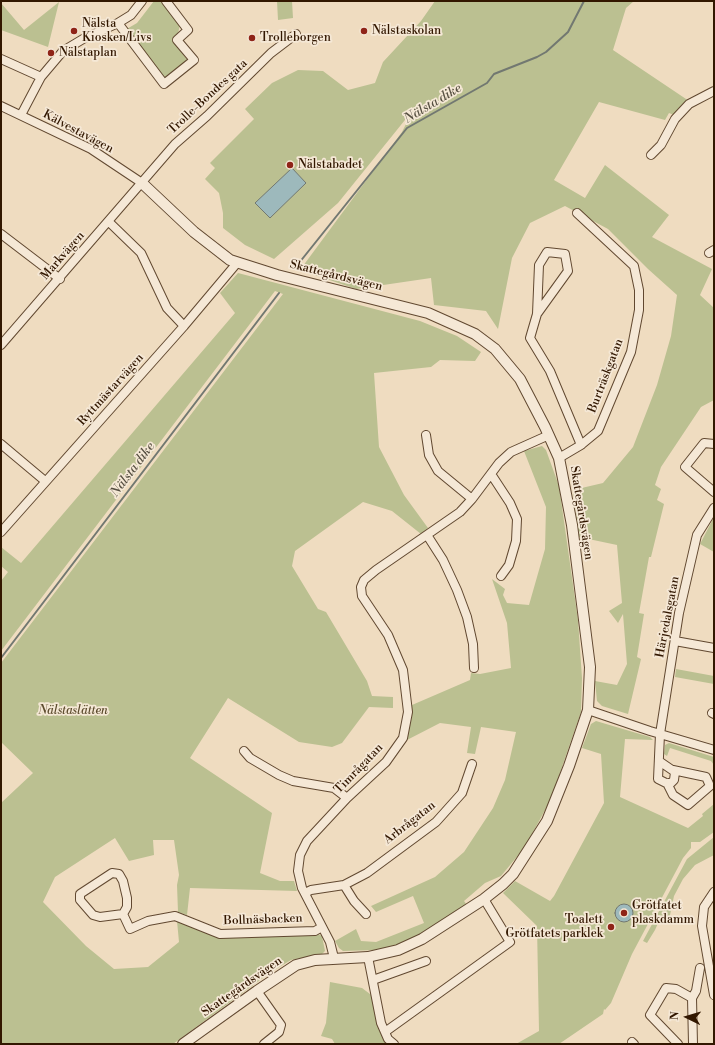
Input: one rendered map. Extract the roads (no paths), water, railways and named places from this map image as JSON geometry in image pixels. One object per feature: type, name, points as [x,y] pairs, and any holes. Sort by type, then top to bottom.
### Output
[{"type":"street","points":[[21,115],[41,78],[63,52],[83,39],[118,23],[131,15],[142,1]]},
{"type":"street","points":[[118,23],[164,84],[194,60],[177,40],[188,30],[166,1]]},
{"type":"street","name":"Trolle-Bondes gata","points":[[142,182],[175,144],[207,116],[270,54],[296,34]]},
{"type":"street","points":[[1,59],[41,78]]},
{"type":"street","points":[[651,155],[660,145],[675,119],[689,104],[714,90]]},
{"type":"street","name":"Kälvestavägen","points":[[1,106],[91,149],[142,182]]},
{"type":"street","name":"Markvägen","points":[[1,345],[60,279],[142,182]]},
{"type":"street","name":"Skattegårdsvägen","points":[[142,182],[194,232],[223,256],[237,263],[277,275],[428,313],[475,334],[495,349],[520,379],[549,435],[559,458],[571,518],[590,667],[588,710],[569,766],[547,821],[513,874],[484,899],[422,939],[398,950],[368,957],[315,960],[296,965],[183,1044]]},
{"type":"street","name":"Burträskgatan","points":[[559,458],[581,445],[598,431],[631,352],[639,310],[639,290],[634,266],[577,213]]},
{"type":"street","points":[[109,222],[141,253],[167,308],[184,326]]},
{"type":"street","points":[[1,234],[60,279]]},
{"type":"street","name":"Burträskgatan","points":[[537,314],[568,271],[565,254],[547,252],[539,265],[537,314],[530,338],[550,371],[581,445]]},
{"type":"street","name":"Ryttmästarvägen","points":[[1,532],[184,326],[237,263]]},
{"type":"street","points":[[426,435],[429,455],[438,471],[472,499]]},
{"type":"street","name":"Timrågatan","points":[[334,958],[330,942],[305,893],[298,871],[300,855],[307,841],[347,798],[386,762],[403,738],[408,712],[403,670],[388,635],[362,596],[361,587],[364,580],[376,570],[460,512],[472,499],[499,463],[511,452],[549,435]]},
{"type":"street","points":[[714,444],[704,443],[685,467],[714,492]]},
{"type":"street","points":[[1,444],[46,481]]},
{"type":"street","points":[[491,474],[510,503],[517,519],[516,541],[509,565],[501,576]]},
{"type":"street","name":"Härjedalsgatan","points":[[667,783],[658,778],[660,734],[679,613],[697,535],[714,508]]},
{"type":"street","points":[[427,535],[443,560],[460,597],[467,617],[473,644],[474,668]]},
{"type":"street","points":[[675,641],[714,648]]},
{"type":"street","points":[[588,710],[714,750]]},
{"type":"street","points":[[244,751],[250,758],[279,775],[293,781],[334,788],[347,798]]},
{"type":"street","points":[[659,760],[673,770],[706,777],[710,786],[688,805],[673,795],[667,783],[674,780],[673,770]]},
{"type":"street","name":"Arbrågatan","points":[[305,893],[311,890],[344,885],[367,872],[436,822],[462,793],[472,764]]},
{"type":"street","points":[[112,873],[119,874],[123,881],[127,898],[126,907],[123,914],[100,917],[93,915],[80,900],[80,894],[112,873]]},
{"type":"street","points":[[344,885],[354,901],[366,914]]},
{"type":"street","points":[[714,892],[704,907],[702,926],[714,995]]},
{"type":"street","points":[[385,1032],[510,942],[484,899]]},
{"type":"street","name":"Bollnäsbacken","points":[[123,914],[130,930],[148,921],[175,916],[220,934],[315,931],[322,927]]},
{"type":"street","points":[[368,957],[381,1023],[388,1039],[394,1044]]},
{"type":"street","points":[[373,980],[426,961]]},
{"type":"street","points":[[693,1044],[692,998],[696,992],[700,968]]},
{"type":"street","points":[[678,1044],[650,1015],[666,988],[676,990],[692,998]]},
{"type":"street","points":[[257,991],[281,1025],[279,1032],[264,1044]]},
{"type":"water","points":[[292,168],[306,183],[270,218],[255,203]]},
{"type":"water","name":"Grötfatet plaskdamm","points":[[624,904],[628,905],[632,909],[632,917],[628,921],[624,922],[620,921],[616,917],[615,913],[616,909],[620,905]]},
{"type":"waterway","name":"Nälsta dike","points":[[295,268],[407,128],[487,83],[494,74],[546,52],[568,32],[584,1]]},
{"type":"waterway","name":"Nälsta dike","points":[[1,658],[279,293]]},
{"type":"place","name":"Nälsta Kiosken/Livs","points":[[74,31]]},
{"type":"place","name":"Nälstaskolan","points":[[364,31]]},
{"type":"place","name":"Trolleborgen","points":[[252,38]]},
{"type":"place","name":"Nälstaplan","points":[[51,53]]},
{"type":"place","name":"Nälstabadet","points":[[290,165]]},
{"type":"place","name":"Grötfatet plaskdamm","points":[[624,913]]},
{"type":"place","name":"Toalett Grötfatets parklek","points":[[611,927]]},
{"type":"park label","name":"Nälstaslätten","points":[[73,711]]}]
